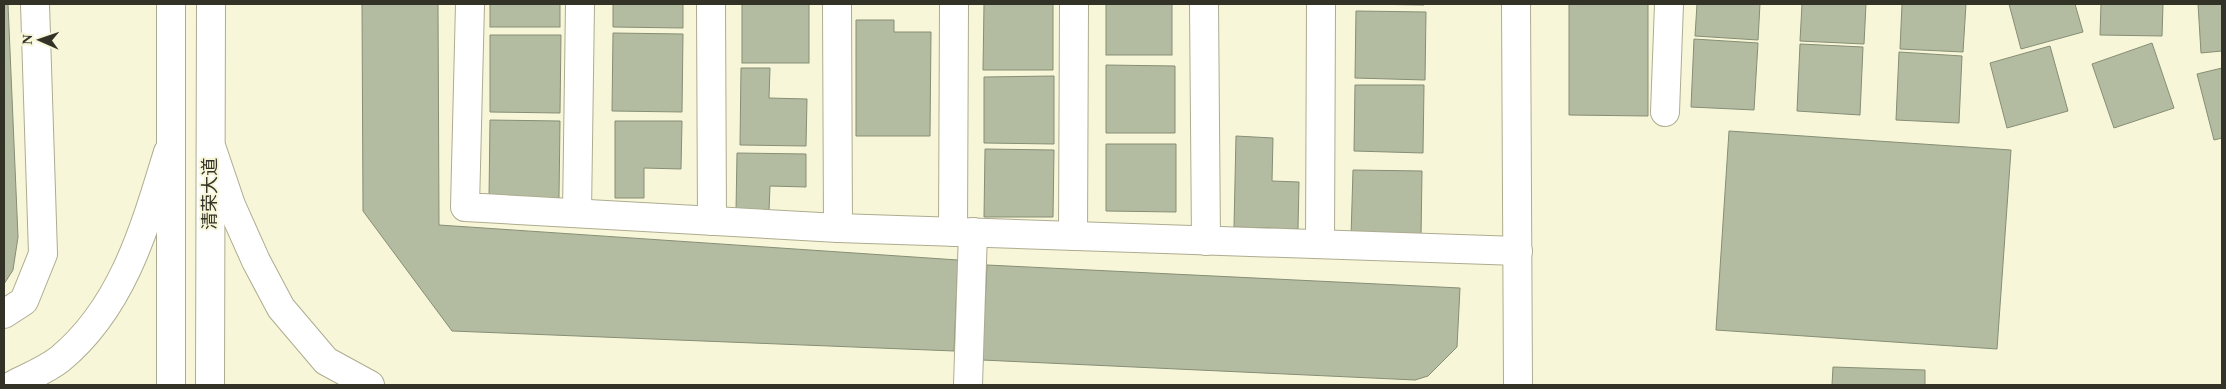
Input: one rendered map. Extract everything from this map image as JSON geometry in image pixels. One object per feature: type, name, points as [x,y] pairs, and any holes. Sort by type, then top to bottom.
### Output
[{"type":"street","points":[[4,314],[24,301],[43,254],[35,4]]},
{"type":"street","points":[[171,4],[171,385]]},
{"type":"street","name":"清荣大道","points":[[210,385],[211,4]]},
{"type":"street","points":[[470,4],[464,207],[838,228],[1518,251]]},
{"type":"street","points":[[577,213],[580,4]]},
{"type":"street","points":[[711,4],[712,221]]},
{"type":"street","points":[[837,4],[838,228]]},
{"type":"street","points":[[954,4],[968,385]]},
{"type":"street","points":[[1074,4],[1074,236]]},
{"type":"street","points":[[1204,4],[1206,240]]},
{"type":"street","points":[[1320,4],[1320,244]]},
{"type":"street","points":[[1516,4],[1518,385]]},
{"type":"street","points":[[1665,112],[1669,4]]},
{"type":"street","points":[[13,385],[59,360],[93,325],[122,282],[145,228],[171,141]]},
{"type":"street","points":[[210,143],[231,206],[256,261],[281,308],[326,361],[370,385]]},
{"type":"building","points":[[4,4],[8,4],[18,237],[13,270],[4,284]]},
{"type":"building","points":[[362,4],[438,4],[439,225],[958,260],[954,351],[452,331],[363,211]]},
{"type":"building","points":[[490,4],[560,4],[560,27],[490,27]]},
{"type":"building","points":[[613,4],[683,4],[683,28],[613,27]]},
{"type":"building","points":[[742,4],[809,4],[809,63],[742,63]]},
{"type":"building","points":[[984,4],[1053,4],[1053,70],[983,70]]},
{"type":"building","points":[[1106,4],[1172,4],[1172,55],[1106,55]]},
{"type":"building","points":[[1359,4],[1424,4],[1424,5]]},
{"type":"building","points":[[1569,4],[1648,4],[1648,116],[1569,115]]},
{"type":"building","points":[[1697,4],[1760,4],[1758,40],[1695,36]]},
{"type":"building","points":[[1802,4],[1866,4],[1864,44],[1800,41]]},
{"type":"building","points":[[1902,4],[1966,4],[1963,52],[1900,49]]},
{"type":"building","points":[[2009,4],[2075,4],[2083,32],[2021,49]]},
{"type":"building","points":[[2101,4],[2163,4],[2162,36],[2100,35]]},
{"type":"building","points":[[2198,4],[2222,4],[2222,51],[2201,53]]},
{"type":"building","points":[[1356,11],[1426,12],[1425,80],[1355,78]]},
{"type":"building","points":[[856,20],[894,20],[894,32],[931,32],[930,136],[856,136]]},
{"type":"building","points":[[613,33],[683,34],[682,112],[612,111]]},
{"type":"building","points":[[490,35],[561,35],[560,113],[490,112]]},
{"type":"building","points":[[1694,39],[1758,43],[1754,110],[1691,107]]},
{"type":"building","points":[[2152,43],[2174,108],[2114,128],[2092,64]]},
{"type":"building","points":[[1800,44],[1863,47],[1860,115],[1797,111]]},
{"type":"building","points":[[2050,46],[2068,111],[2007,128],[1990,63]]},
{"type":"building","points":[[1899,52],[1962,56],[1959,123],[1896,120]]},
{"type":"building","points":[[1106,65],[1175,66],[1175,133],[1106,133]]},
{"type":"building","points":[[741,68],[770,68],[769,98],[807,99],[806,146],[740,145]]},
{"type":"building","points":[[2222,68],[2222,138],[2214,140],[2197,74]]},
{"type":"building","points":[[1054,76],[1054,144],[984,143],[984,77]]},
{"type":"building","points":[[1355,85],[1424,85],[1423,153],[1354,151]]},
{"type":"building","points":[[490,120],[560,121],[559,198],[489,198]]},
{"type":"building","points":[[615,121],[682,121],[681,169],[644,168],[644,198],[615,198]]},
{"type":"building","points":[[1729,131],[2011,150],[1997,349],[1716,330]]},
{"type":"building","points":[[1236,136],[1273,138],[1272,181],[1299,182],[1298,229],[1234,227]]},
{"type":"building","points":[[1106,144],[1176,144],[1176,212],[1106,211]]},
{"type":"building","points":[[985,149],[1054,150],[1053,217],[984,217]]},
{"type":"building","points":[[737,153],[806,154],[806,187],[770,186],[769,211],[736,211]]},
{"type":"building","points":[[1353,170],[1422,171],[1421,238],[1351,237]]},
{"type":"building","points":[[987,265],[1460,288],[1457,347],[1428,376],[1415,380],[982,360]]},
{"type":"building","points":[[1833,367],[1925,370],[1925,385],[1832,385]]}]
